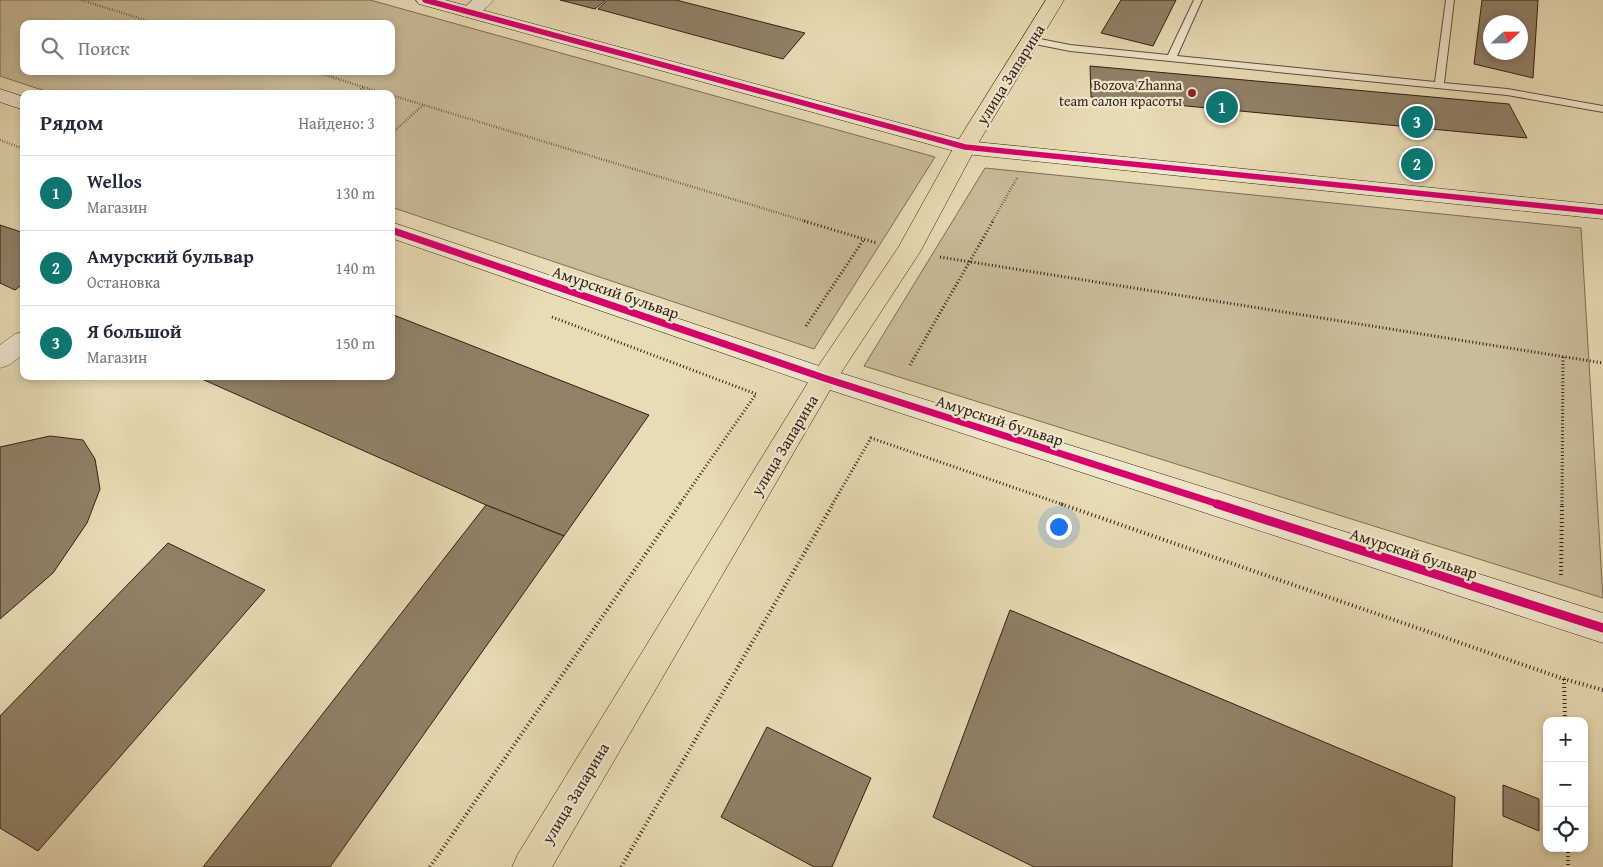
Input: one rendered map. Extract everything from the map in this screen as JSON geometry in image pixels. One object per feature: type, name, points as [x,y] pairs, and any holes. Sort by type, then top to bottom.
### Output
[{"type":"main road","name":"улица Запарина","points":[[530,867],[824,378],[908,252],[965,147],[1055,0]]},
{"type":"street","points":[[425,0],[965,147],[1603,212]]},
{"type":"street","points":[[468,12],[484,0]]},
{"type":"street","points":[[0,95],[20,102]]},
{"type":"street","name":"Амурский бульвар","points":[[395,231],[824,378],[1603,628]]},
{"type":"street","points":[[0,358],[20,343]]},
{"type":"lane","points":[[1171,58],[1198,0]]},
{"type":"lane","points":[[1439,85],[1450,0]]},
{"type":"lane","points":[[1030,40],[1070,48],[1506,92],[1603,109]]},
{"type":"path","points":[[81,0],[145,20]]},
{"type":"path","points":[[325,75],[373,90]]},
{"type":"path","points":[[360,90],[364,87]]},
{"type":"path","points":[[395,96],[908,252],[1603,363]]},
{"type":"path","points":[[395,130],[423,105]]},
{"type":"path","points":[[0,140],[20,148]]},
{"type":"path","points":[[910,365],[1031,154]]},
{"type":"path","points":[[806,326],[864,239]]},
{"type":"path","points":[[430,867],[756,394],[550,317]]},
{"type":"path","points":[[1562,575],[1563,357]]},
{"type":"path","points":[[622,867],[872,438],[1564,679],[1603,690]]},
{"type":"path","points":[[1564,679],[1565,717]]},
{"type":"path","points":[[1568,852],[1568,867]]},
{"type":"shaded area","points":[[0,0],[370,0],[935,157],[814,349],[395,208],[395,90],[42,90],[0,76]]},
{"type":"shaded area","points":[[985,168],[1581,228],[1603,598],[864,366]]},
{"type":"building","points":[[560,0],[606,0],[595,9]]},
{"type":"building","points":[[608,0],[676,0],[805,33],[783,59],[598,9]]},
{"type":"building","points":[[1121,0],[1176,0],[1153,46],[1101,33]]},
{"type":"building","points":[[1482,0],[1538,0],[1533,78],[1474,64]]},
{"type":"building","points":[[1090,66],[1509,104],[1527,138],[1091,97]]},
{"type":"building","points":[[0,225],[20,232],[20,286],[15,290],[0,283]]},
{"type":"building","points":[[395,316],[649,415],[564,536],[486,505],[204,380],[395,380]]},
{"type":"building","points":[[50,436],[83,440],[95,459],[100,489],[87,523],[53,573],[0,619],[0,447]]},
{"type":"building","points":[[486,505],[564,536],[330,867],[203,867]]},
{"type":"building","points":[[168,543],[265,590],[38,851],[0,828],[0,716]]},
{"type":"building","points":[[1010,610],[1455,797],[1452,867],[1034,867],[933,817]]},
{"type":"building","points":[[767,727],[871,778],[832,867],[814,867],[721,817]]},
{"type":"building","points":[[1503,785],[1539,799],[1539,831],[1503,816]]},
{"type":"cycle path","points":[[425,0],[965,147],[1603,212]]},
{"type":"cycle path","points":[[395,231],[824,378],[1603,628]]},
{"type":"place","name":"Bozova Zhanna team салон красоты","points":[[1192,93]]},
{"type":"place","name":"Wellos","points":[[1222,107]]},
{"type":"place","name":"Я большой","points":[[1417,122]]},
{"type":"place","name":"Амурский бульвар","points":[[1417,164]]}]
